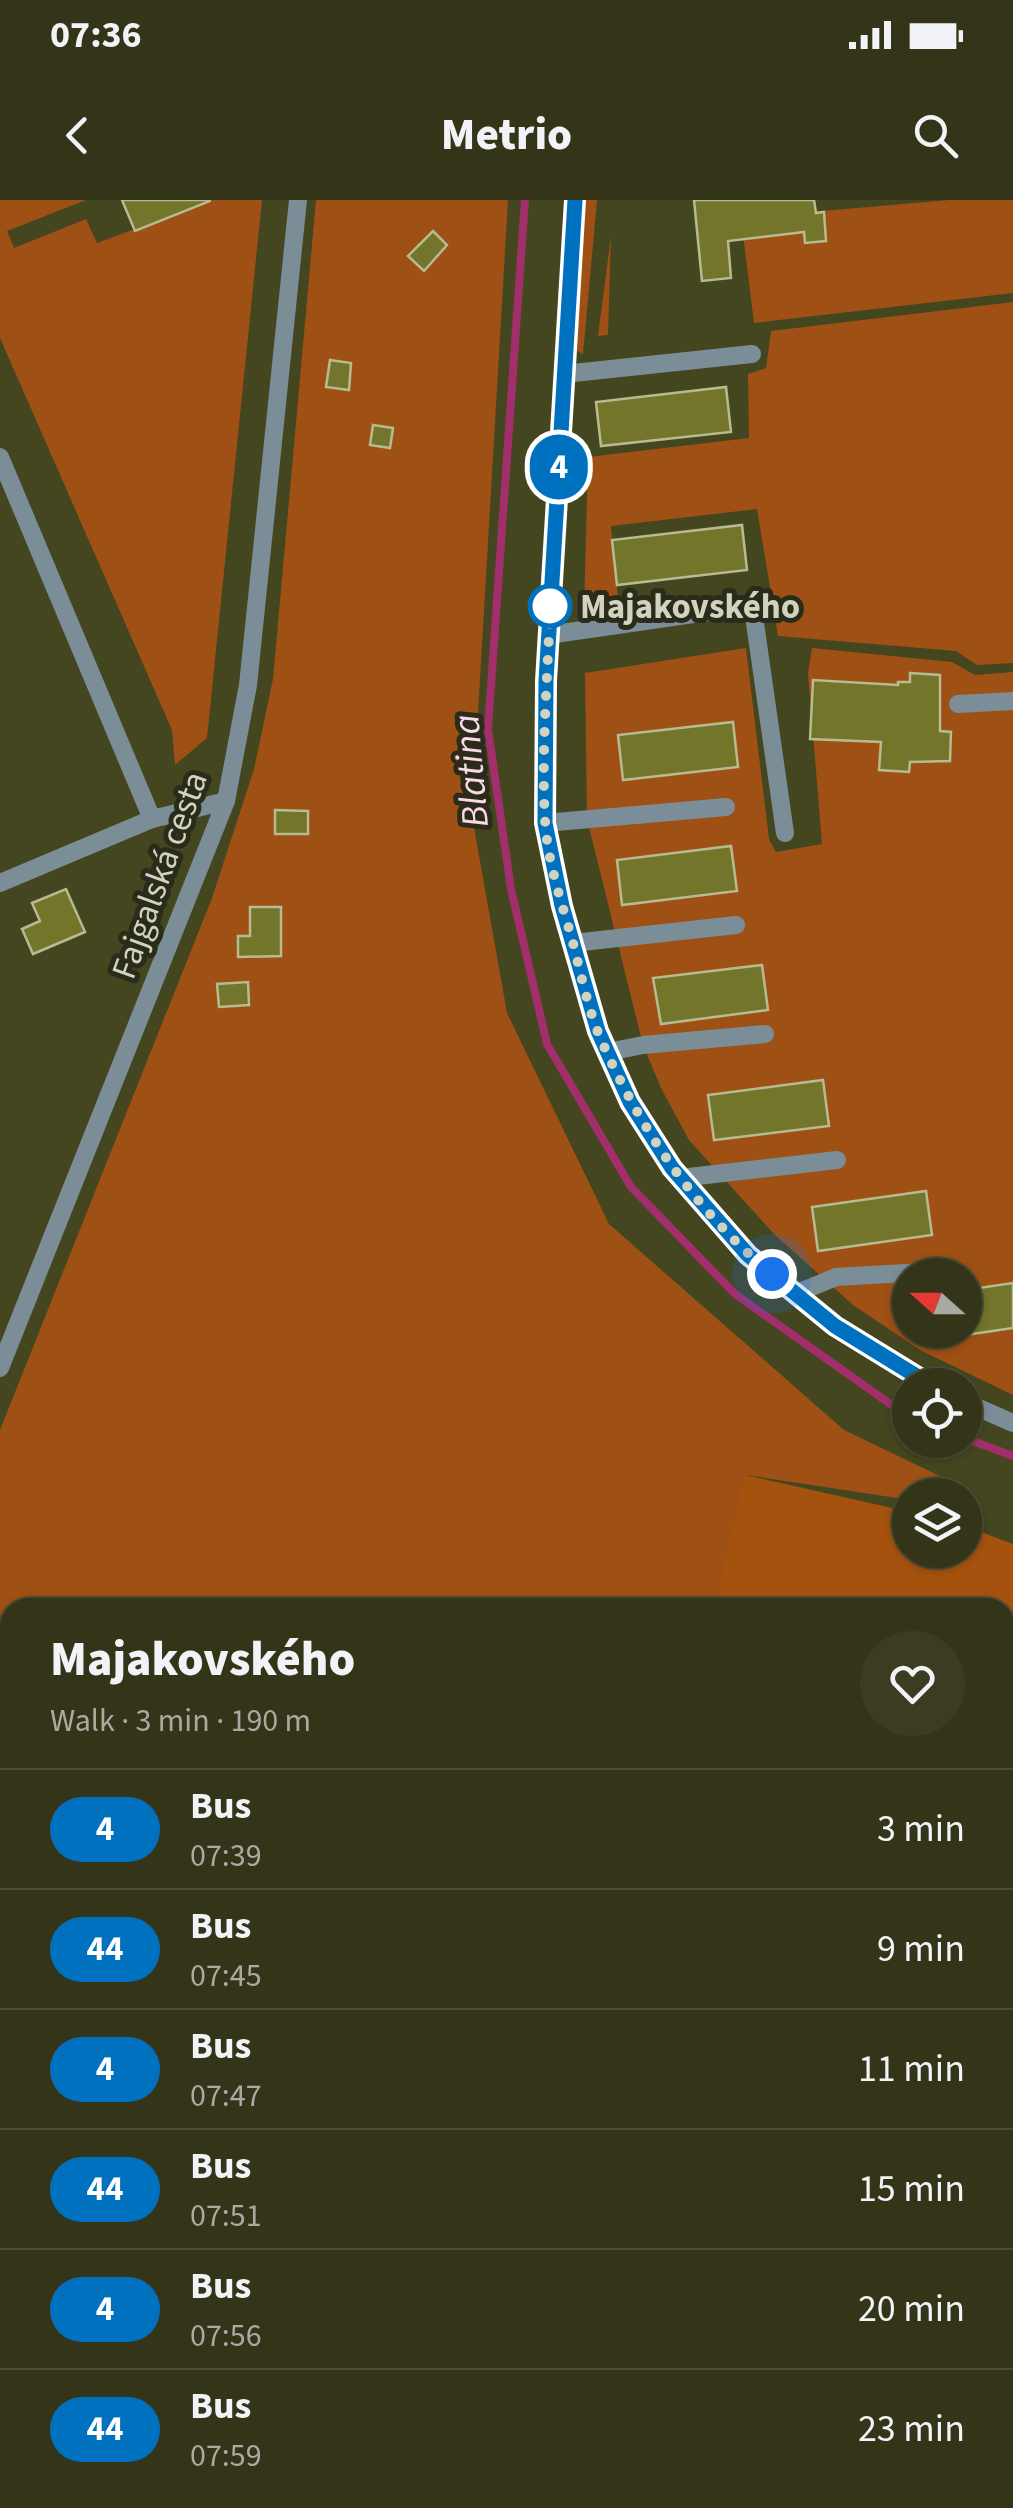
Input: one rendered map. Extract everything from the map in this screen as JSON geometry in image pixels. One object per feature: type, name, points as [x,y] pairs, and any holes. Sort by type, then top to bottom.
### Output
[{"type":"street","name":"Fajgalská cesta","points":[[0,1368],[226,801],[248,686],[298,200]]},
{"type":"street","points":[[575,200],[548,636],[545,823],[573,943],[598,1031],[630,1102],[680,1178],[748,1255],[835,1326],[903,1368]]},
{"type":"street","points":[[564,374],[752,354]]},
{"type":"street","points":[[0,457],[152,819]]},
{"type":"street","points":[[548,636],[742,607],[754,616],[785,833]]},
{"type":"street","points":[[958,704],[1013,701]]},
{"type":"street","points":[[0,883],[152,819],[226,801]]},
{"type":"street","points":[[545,823],[726,807]]},
{"type":"street","points":[[573,943],[736,925]]},
{"type":"street","points":[[608,1052],[633,1046],[766,1034]]},
{"type":"street","points":[[680,1178],[837,1160]]},
{"type":"street","points":[[795,1294],[836,1276],[892,1273]]},
{"type":"street","points":[[982,1409],[1013,1423]]},
{"type":"shaded area","points":[[0,200],[86,200],[7,231],[14,248],[86,219],[97,243],[213,200],[262,200],[207,738],[175,765],[172,730],[0,338]]},
{"type":"shaded area","points":[[316,200],[508,200],[472,816],[507,1013],[609,1224],[844,1430],[892,1453],[892,1458],[902,1458],[944,1478],[892,1478],[892,1497],[746,1475],[716,1598],[0,1598],[0,1430],[212,898],[254,769],[273,679]]},
{"type":"shaded area","points":[[583,200],[597,200],[583,354],[575,350]]},
{"type":"shaded area","points":[[949,200],[1013,200],[1013,293],[754,323],[741,218]]},
{"type":"shaded area","points":[[611,236],[608,335],[598,336]]},
{"type":"shaded area","points":[[1013,302],[1013,663],[977,665],[956,651],[778,636],[757,509],[611,526],[619,610],[584,612],[588,457],[749,438],[748,374],[766,368],[771,331]]},
{"type":"shaded area","points":[[746,648],[769,839],[776,852],[822,844],[808,673],[812,648],[952,662],[975,675],[1013,672],[1013,1395],[982,1380],[982,1368],[957,1368],[917,1348],[982,1348],[982,1258],[892,1258],[892,1331],[853,1305],[774,1234],[689,1140],[643,1045],[587,819],[585,673]]},
{"type":"shaded area","points":[[745,1475],[892,1508],[892,1568],[982,1568],[982,1532],[1013,1544],[1013,1598],[716,1598]]},
{"type":"building","points":[[122,200],[210,200],[210,201],[135,231]]},
{"type":"building","points":[[694,200],[814,200],[816,213],[824,212],[826,241],[805,243],[804,232],[728,241],[731,278],[702,281]]},
{"type":"building","points":[[433,231],[447,245],[424,271],[408,256]]},
{"type":"building","points":[[330,360],[351,363],[349,390],[326,387]]},
{"type":"building","points":[[726,387],[731,432],[601,446],[596,402]]},
{"type":"building","points":[[373,425],[393,428],[390,448],[370,445]]},
{"type":"building","points":[[742,525],[747,570],[617,585],[612,540]]},
{"type":"building","points":[[910,673],[940,675],[940,731],[951,732],[950,761],[910,762],[909,772],[879,770],[881,742],[810,739],[813,680],[898,685],[910,682]]},
{"type":"building","points":[[733,722],[738,767],[623,780],[618,735]]},
{"type":"building","points":[[275,810],[308,811],[308,834],[275,834]]},
{"type":"building","points":[[731,846],[737,891],[622,905],[617,860]]},
{"type":"building","points":[[66,889],[85,932],[33,954],[22,929],[40,921],[32,903]]},
{"type":"building","points":[[250,907],[281,907],[281,956],[238,957],[238,936],[250,936]]},
{"type":"building","points":[[762,965],[768,1010],[661,1024],[653,978]]},
{"type":"building","points":[[248,982],[249,1005],[219,1007],[217,984]]},
{"type":"building","points":[[823,1080],[829,1126],[714,1140],[708,1095]]},
{"type":"building","points":[[926,1191],[932,1235],[818,1251],[812,1207]]},
{"type":"building","points":[[1013,1283],[1013,1328],[982,1333],[982,1288]]},
{"type":"waterway","name":"Blatina","points":[[525,200],[488,729],[511,889],[547,1044],[631,1187],[735,1294],[892,1405]]},
{"type":"waterway","name":"Blatina","points":[[982,1444],[1013,1456]]},
{"type":"bus line","name":"4","points":[[575,200],[546,681],[545,823],[562,906],[598,1031],[630,1102],[672,1168],[748,1255],[835,1326],[900,1368]]},
{"type":"place","name":"Majakovského","points":[[550,606]]},
{"type":"route","points":[[550,606],[545,823],[562,906],[598,1031],[630,1102],[672,1168],[748,1255],[772,1274]]}]
